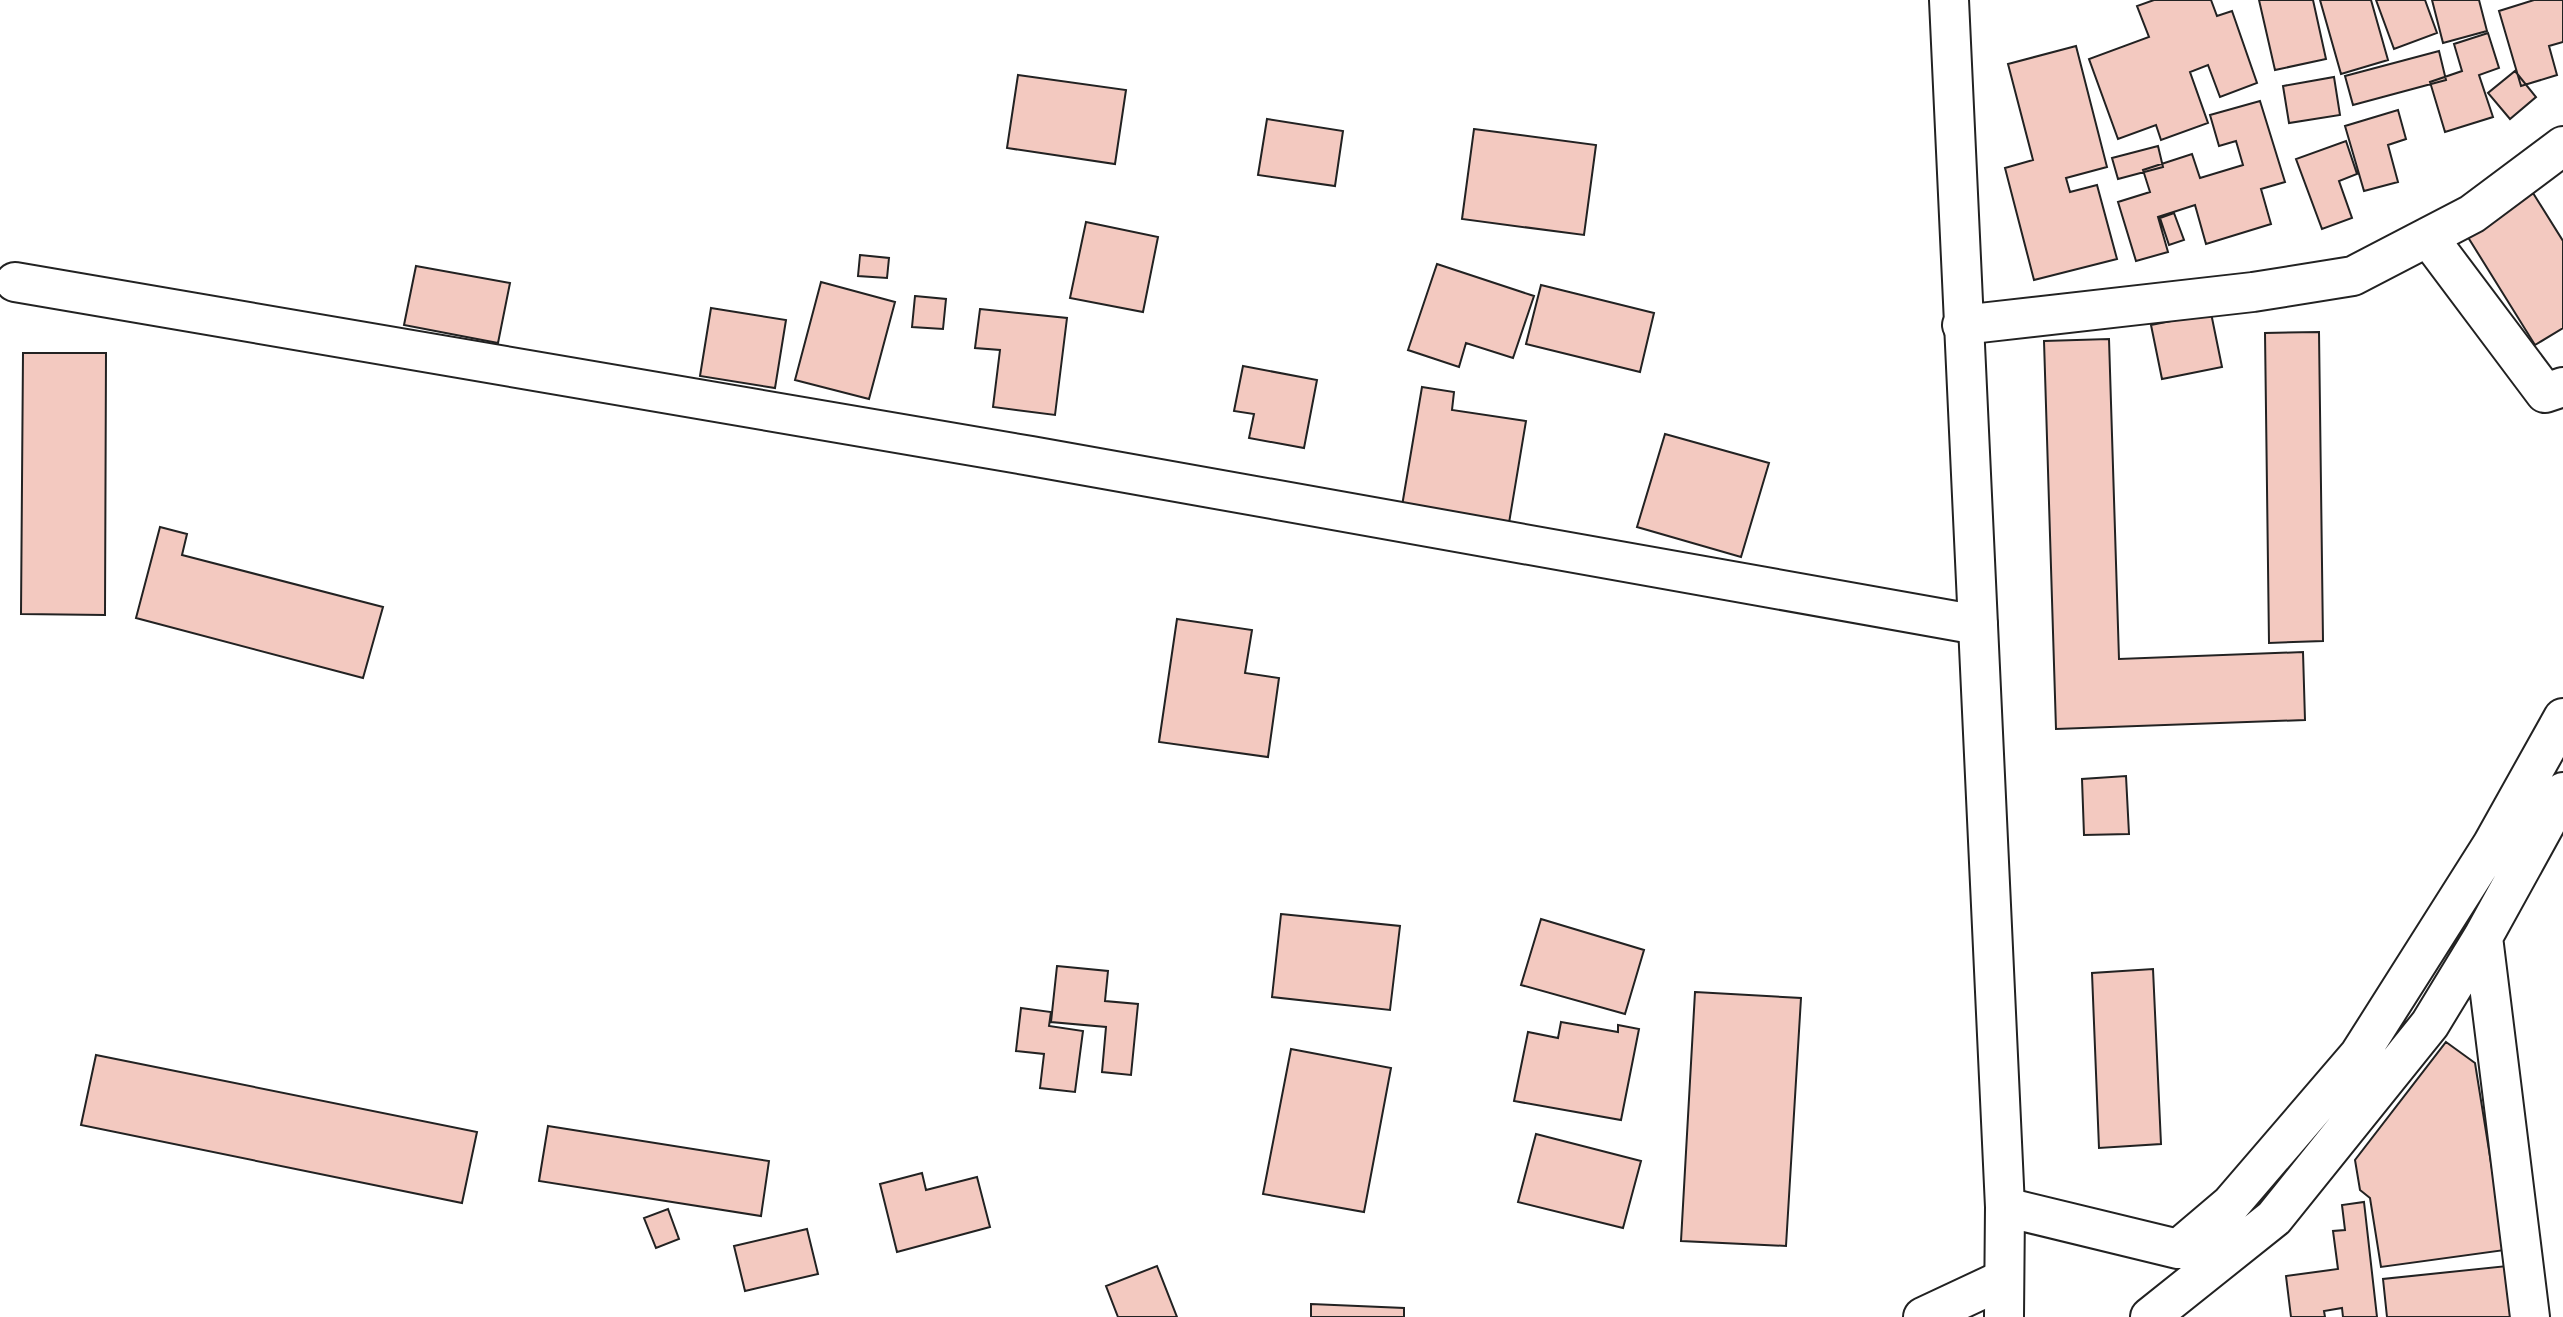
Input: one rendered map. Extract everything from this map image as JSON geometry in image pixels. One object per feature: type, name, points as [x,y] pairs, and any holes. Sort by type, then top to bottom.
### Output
[{"type":"street","points":[[1923,1317],[2003,1298],[2005,1207],[1949,0]]},
{"type":"street","points":[[1962,325],[2253,292],[2353,276],[2472,214],[2563,146]]},
{"type":"street","points":[[2428,237],[2545,393],[2563,387]]},
{"type":"street","points":[[15,282],[1031,456],[1978,625]]},
{"type":"street","points":[[2189,1283],[2231,1204],[2359,1055],[2492,845],[2563,718]]},
{"type":"street","points":[[2150,1317],[2189,1283],[2274,1218],[2430,1024],[2483,937],[2519,865],[2563,792]]},
{"type":"street","points":[[2519,865],[2563,839]]},
{"type":"street","points":[[2483,937],[2530,1317]]},
{"type":"street","points":[[2005,1207],[2189,1283]]},
{"type":"building","points":[[2154,0],[2211,0],[2217,16],[2232,11],[2257,83],[2220,97],[2208,65],[2190,72],[2208,123],[2161,140],[2156,125],[2118,139],[2089,59],[2149,37],[2137,6]]},
{"type":"building","points":[[2259,0],[2313,0],[2326,59],[2275,70]]},
{"type":"building","points":[[2320,0],[2371,0],[2388,60],[2341,74]]},
{"type":"building","points":[[2376,0],[2425,0],[2437,33],[2394,49]]},
{"type":"building","points":[[2432,0],[2479,0],[2487,31],[2443,43]]},
{"type":"building","points":[[2534,0],[2563,0],[2563,42],[2549,46],[2557,75],[2521,86],[2499,11]]},
{"type":"building","points":[[2488,33],[2499,68],[2479,75],[2493,117],[2445,132],[2430,82],[2462,71],[2454,44]]},
{"type":"building","points":[[2076,46],[2107,167],[2066,178],[2070,192],[2097,185],[2117,259],[2034,280],[2005,168],[2033,160],[2008,64]]},
{"type":"building","points":[[2439,51],[2446,80],[2353,105],[2345,76]]},
{"type":"building","points":[[2515,71],[2536,97],[2510,119],[2488,93]]},
{"type":"building","points":[[1018,75],[1126,90],[1115,164],[1007,148]]},
{"type":"building","points":[[2334,77],[2340,115],[2289,123],[2283,86]]},
{"type":"building","points":[[2260,101],[2285,182],[2261,189],[2271,224],[2206,244],[2195,205],[2158,217],[2168,252],[2136,261],[2118,202],[2150,192],[2143,170],[2192,154],[2200,178],[2243,165],[2236,141],[2219,146],[2210,115]]},
{"type":"building","points":[[2398,110],[2406,139],[2388,145],[2398,182],[2364,191],[2345,126]]},
{"type":"building","points":[[1267,119],[1343,131],[1335,186],[1258,175]]},
{"type":"building","points":[[1474,129],[1596,145],[1584,235],[1462,219]]},
{"type":"building","points":[[2346,141],[2357,174],[2339,181],[2352,218],[2322,229],[2296,159]]},
{"type":"building","points":[[2158,146],[2163,167],[2118,179],[2112,158]]},
{"type":"building","points":[[2533,193],[2563,241],[2563,328],[2535,345],[2466,234]]},
{"type":"building","points":[[2174,213],[2184,240],[2169,245],[2160,218]]},
{"type":"building","points":[[1086,222],[1158,237],[1143,312],[1070,298]]},
{"type":"building","points":[[860,255],[889,258],[887,278],[858,276]]},
{"type":"building","points":[[1437,264],[1534,296],[1513,358],[1466,343],[1459,367],[1408,350]]},
{"type":"building","points":[[416,266],[510,283],[498,343],[404,325]]},
{"type":"building","points":[[821,282],[895,302],[869,399],[795,380]]},
{"type":"building","points":[[1541,285],[1654,313],[1640,372],[1526,344]]},
{"type":"building","points":[[915,296],[946,299],[943,329],[912,327]]},
{"type":"building","points":[[711,308],[786,320],[775,388],[700,376]]},
{"type":"building","points":[[980,309],[1067,318],[1055,415],[993,407],[1000,350],[975,348]]},
{"type":"building","points":[[2211,313],[2222,367],[2162,379],[2151,325]]},
{"type":"building","points":[[2319,332],[2323,641],[2269,643],[2265,333]]},
{"type":"building","points":[[2109,339],[2119,659],[2303,652],[2305,720],[2056,729],[2044,341]]},
{"type":"building","points":[[23,353],[106,353],[105,615],[21,614]]},
{"type":"building","points":[[1243,366],[1317,380],[1304,448],[1249,438],[1254,414],[1234,411]]},
{"type":"building","points":[[1422,387],[1454,392],[1452,410],[1526,421],[1509,523],[1402,506]]},
{"type":"building","points":[[1665,434],[1769,463],[1741,557],[1637,527]]},
{"type":"building","points":[[160,527],[187,534],[182,555],[383,607],[363,678],[136,618]]},
{"type":"building","points":[[1177,619],[1252,630],[1245,673],[1279,678],[1268,757],[1159,742]]},
{"type":"building","points":[[2126,776],[2129,834],[2084,835],[2082,779]]},
{"type":"building","points":[[1281,914],[1400,926],[1390,1010],[1272,997]]},
{"type":"building","points":[[1541,919],[1644,950],[1625,1014],[1521,985]]},
{"type":"building","points":[[1057,966],[1108,971],[1105,1001],[1138,1004],[1131,1075],[1102,1072],[1106,1027],[1051,1022]]},
{"type":"building","points":[[2153,969],[2161,1144],[2099,1148],[2092,973]]},
{"type":"building","points":[[1695,992],[1801,998],[1786,1246],[1681,1241]]},
{"type":"building","points":[[1021,1008],[1051,1012],[1049,1026],[1083,1031],[1075,1092],[1040,1088],[1044,1054],[1016,1051]]},
{"type":"building","points":[[1561,1022],[1618,1032],[1618,1025],[1639,1029],[1621,1120],[1514,1101],[1528,1032],[1558,1038]]},
{"type":"building","points":[[2446,1042],[2475,1063],[2505,1250],[2381,1267],[2370,1198],[2360,1190],[2355,1160]]},
{"type":"building","points":[[1291,1049],[1391,1068],[1364,1212],[1263,1194]]},
{"type":"building","points":[[96,1055],[477,1132],[462,1203],[81,1125]]},
{"type":"building","points":[[548,1126],[769,1161],[761,1216],[539,1181]]},
{"type":"building","points":[[1536,1134],[1641,1161],[1623,1228],[1518,1202]]},
{"type":"building","points":[[922,1173],[926,1190],[977,1177],[990,1227],[897,1252],[880,1184]]},
{"type":"building","points":[[2364,1202],[2377,1317],[2343,1317],[2342,1308],[2324,1311],[2325,1317],[2291,1317],[2286,1276],[2338,1269],[2333,1231],[2345,1230],[2342,1205]]},
{"type":"building","points":[[668,1209],[679,1239],[656,1248],[644,1218]]},
{"type":"building","points":[[807,1229],[818,1274],[745,1291],[734,1246]]},
{"type":"building","points":[[1157,1266],[1177,1317],[1118,1317],[1106,1286]]},
{"type":"building","points":[[2507,1266],[2512,1317],[2387,1317],[2383,1279]]},
{"type":"building","points":[[1311,1304],[1404,1308],[1404,1317],[1311,1317]]}]
